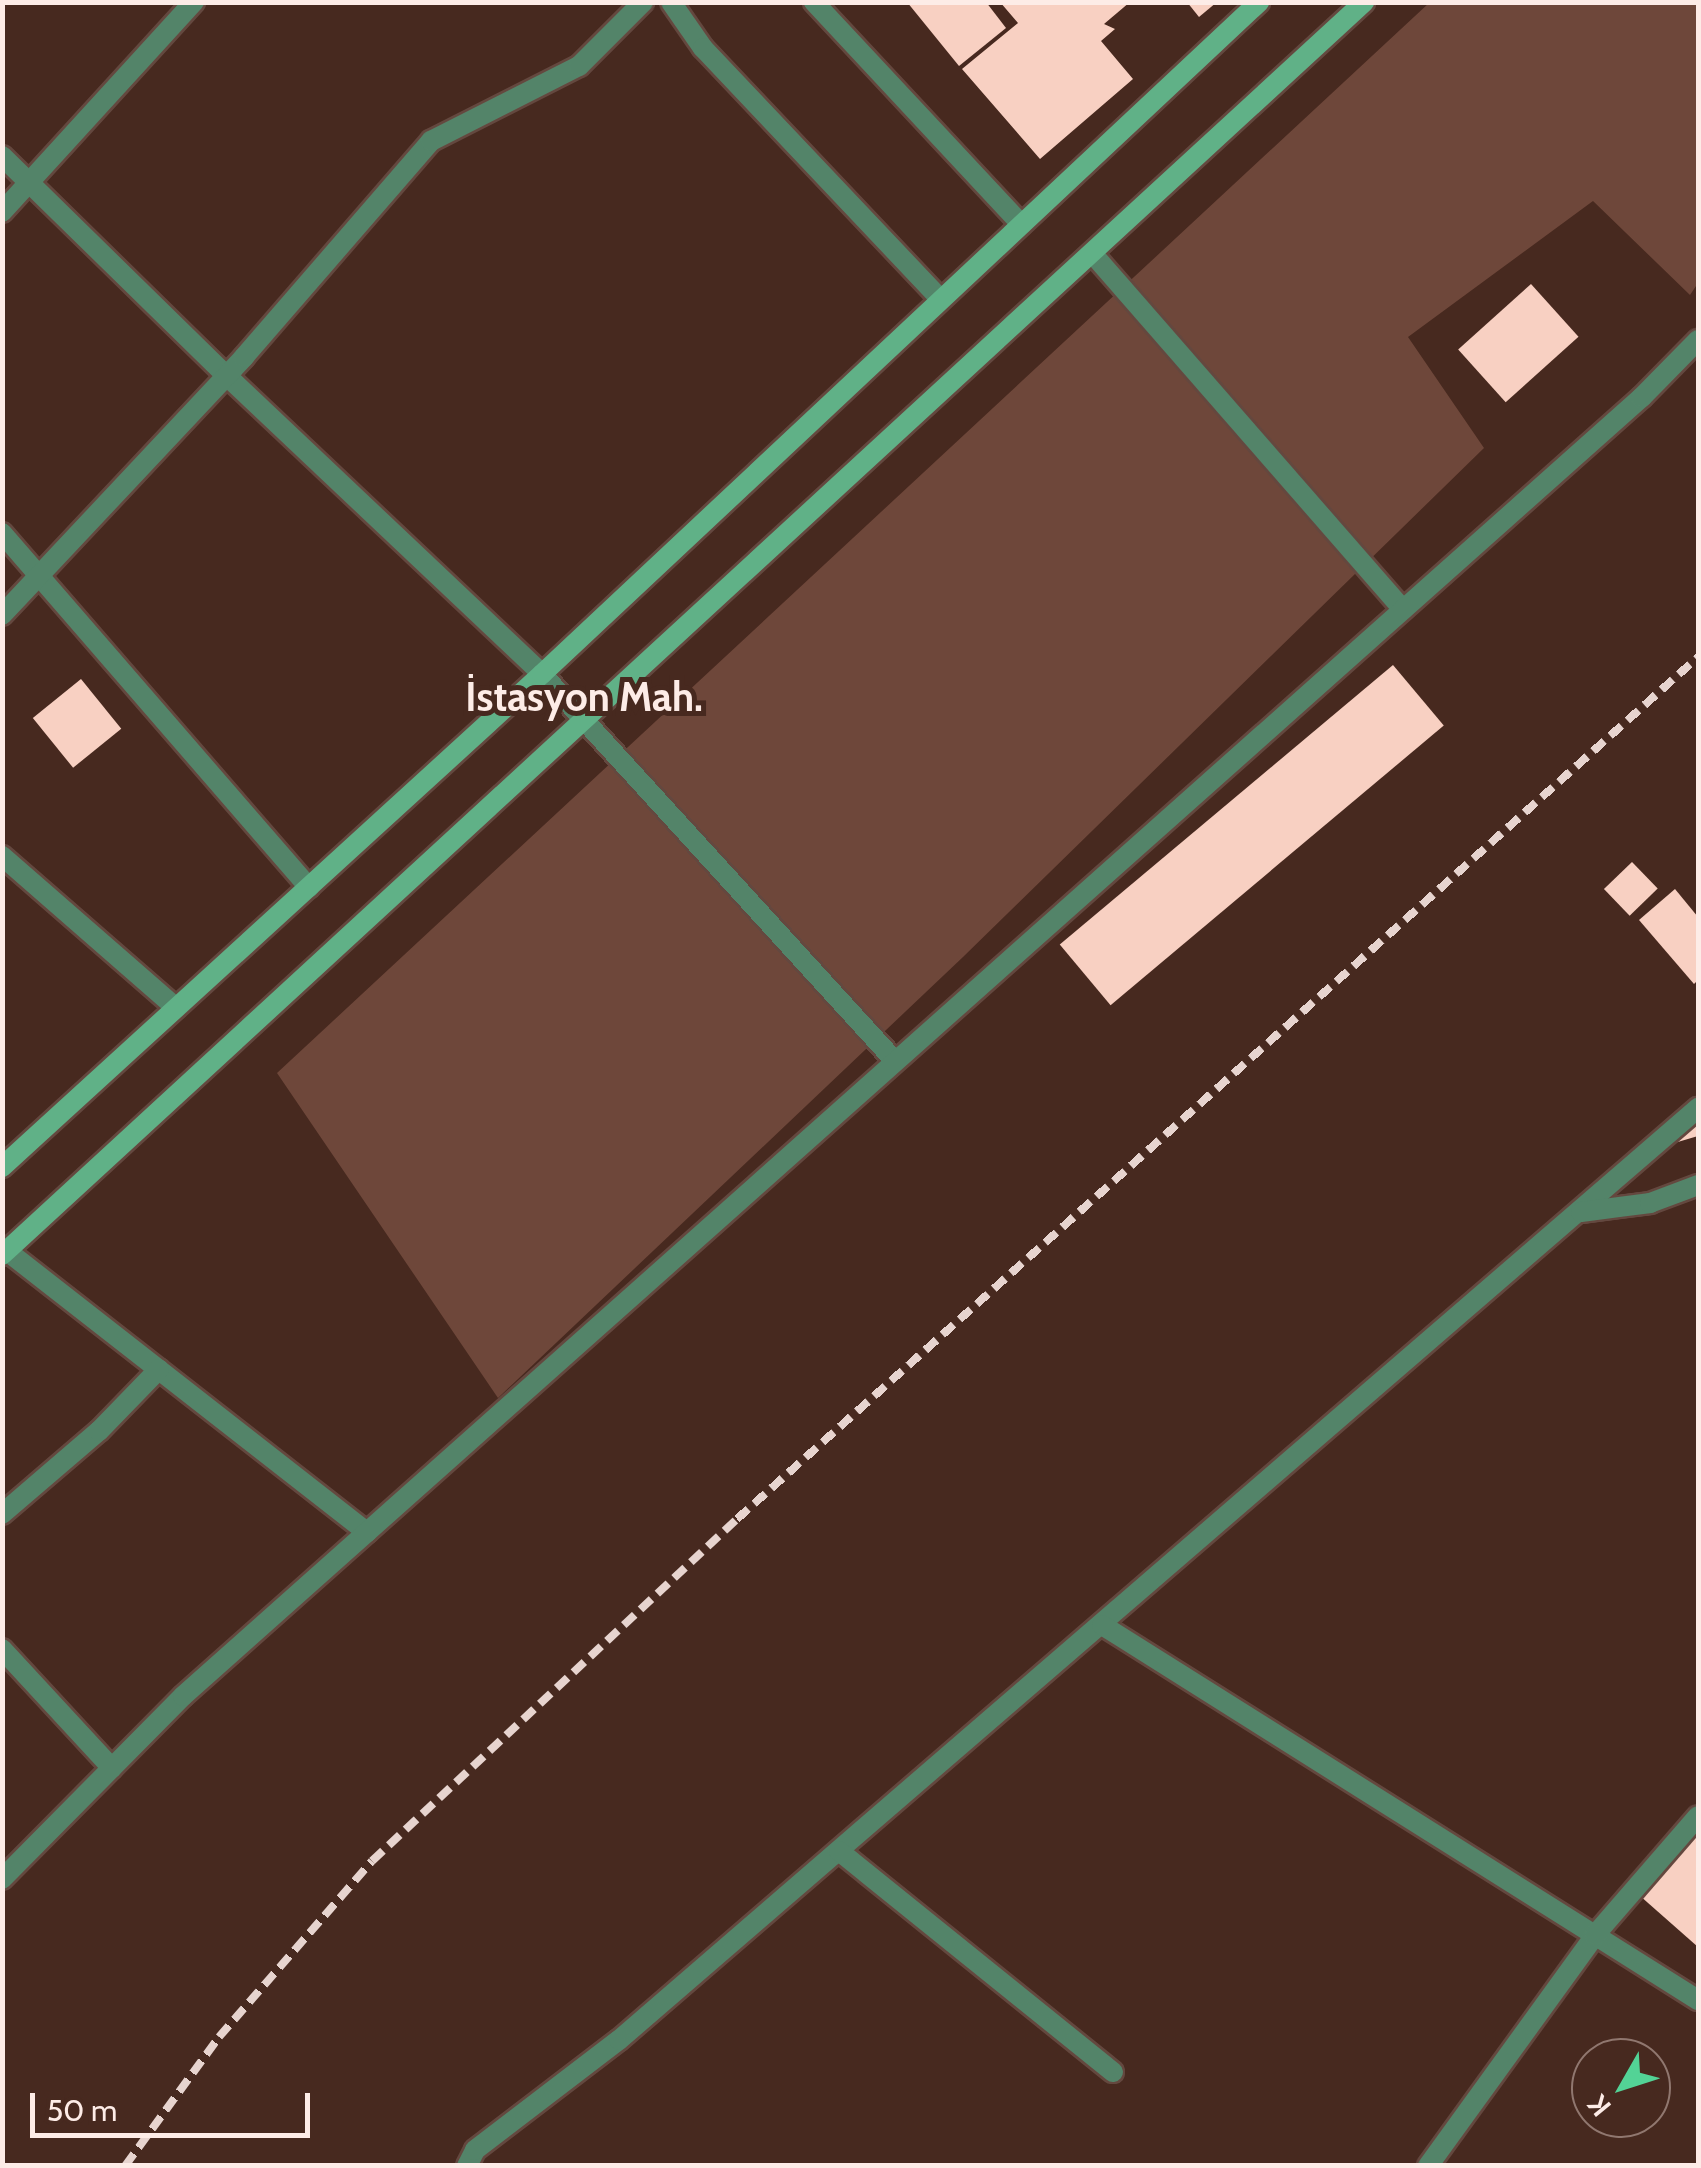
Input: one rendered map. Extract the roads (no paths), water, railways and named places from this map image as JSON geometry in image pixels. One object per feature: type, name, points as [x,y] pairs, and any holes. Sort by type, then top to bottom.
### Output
[{"type":"main road","points":[[2,1166],[542,674],[1259,2]]},
{"type":"main road","points":[[5,1253],[1364,2]]},
{"type":"street","points":[[2,212],[194,2]]},
{"type":"street","points":[[2,615],[227,376],[430,141],[579,66],[643,2]]},
{"type":"street","points":[[671,2],[703,48],[940,299]]},
{"type":"street","points":[[814,2],[1021,224]]},
{"type":"street","points":[[2,156],[32,180],[227,376],[542,674],[895,1061]]},
{"type":"street","points":[[1092,253],[1403,610]]},
{"type":"street","points":[[2,1879],[182,1696],[1642,397],[1698,340]]},
{"type":"street","points":[[2,534],[41,574],[310,887]]},
{"type":"street","points":[[2,856],[176,1008]]},
{"type":"street","points":[[467,2166],[475,2150],[619,2040],[1698,1108]]},
{"type":"street","points":[[1582,1212],[1650,1204],[1698,1185]]},
{"type":"street","points":[[5,1253],[367,1532]]},
{"type":"street","points":[[2,1514],[99,1432],[159,1370]]},
{"type":"street","points":[[1102,1625],[1698,2000]]},
{"type":"street","points":[[2,1648],[112,1768]]},
{"type":"street","points":[[1428,2166],[1595,1935],[1698,1816]]},
{"type":"street","points":[[839,1851],[1113,2072]]},
{"type":"railway","points":[[125,2166],[219,2037],[372,1861],[737,1519],[1698,657]]},
{"type":"district","name":"İstasyon Mah.","points":[[584,697]]}]
